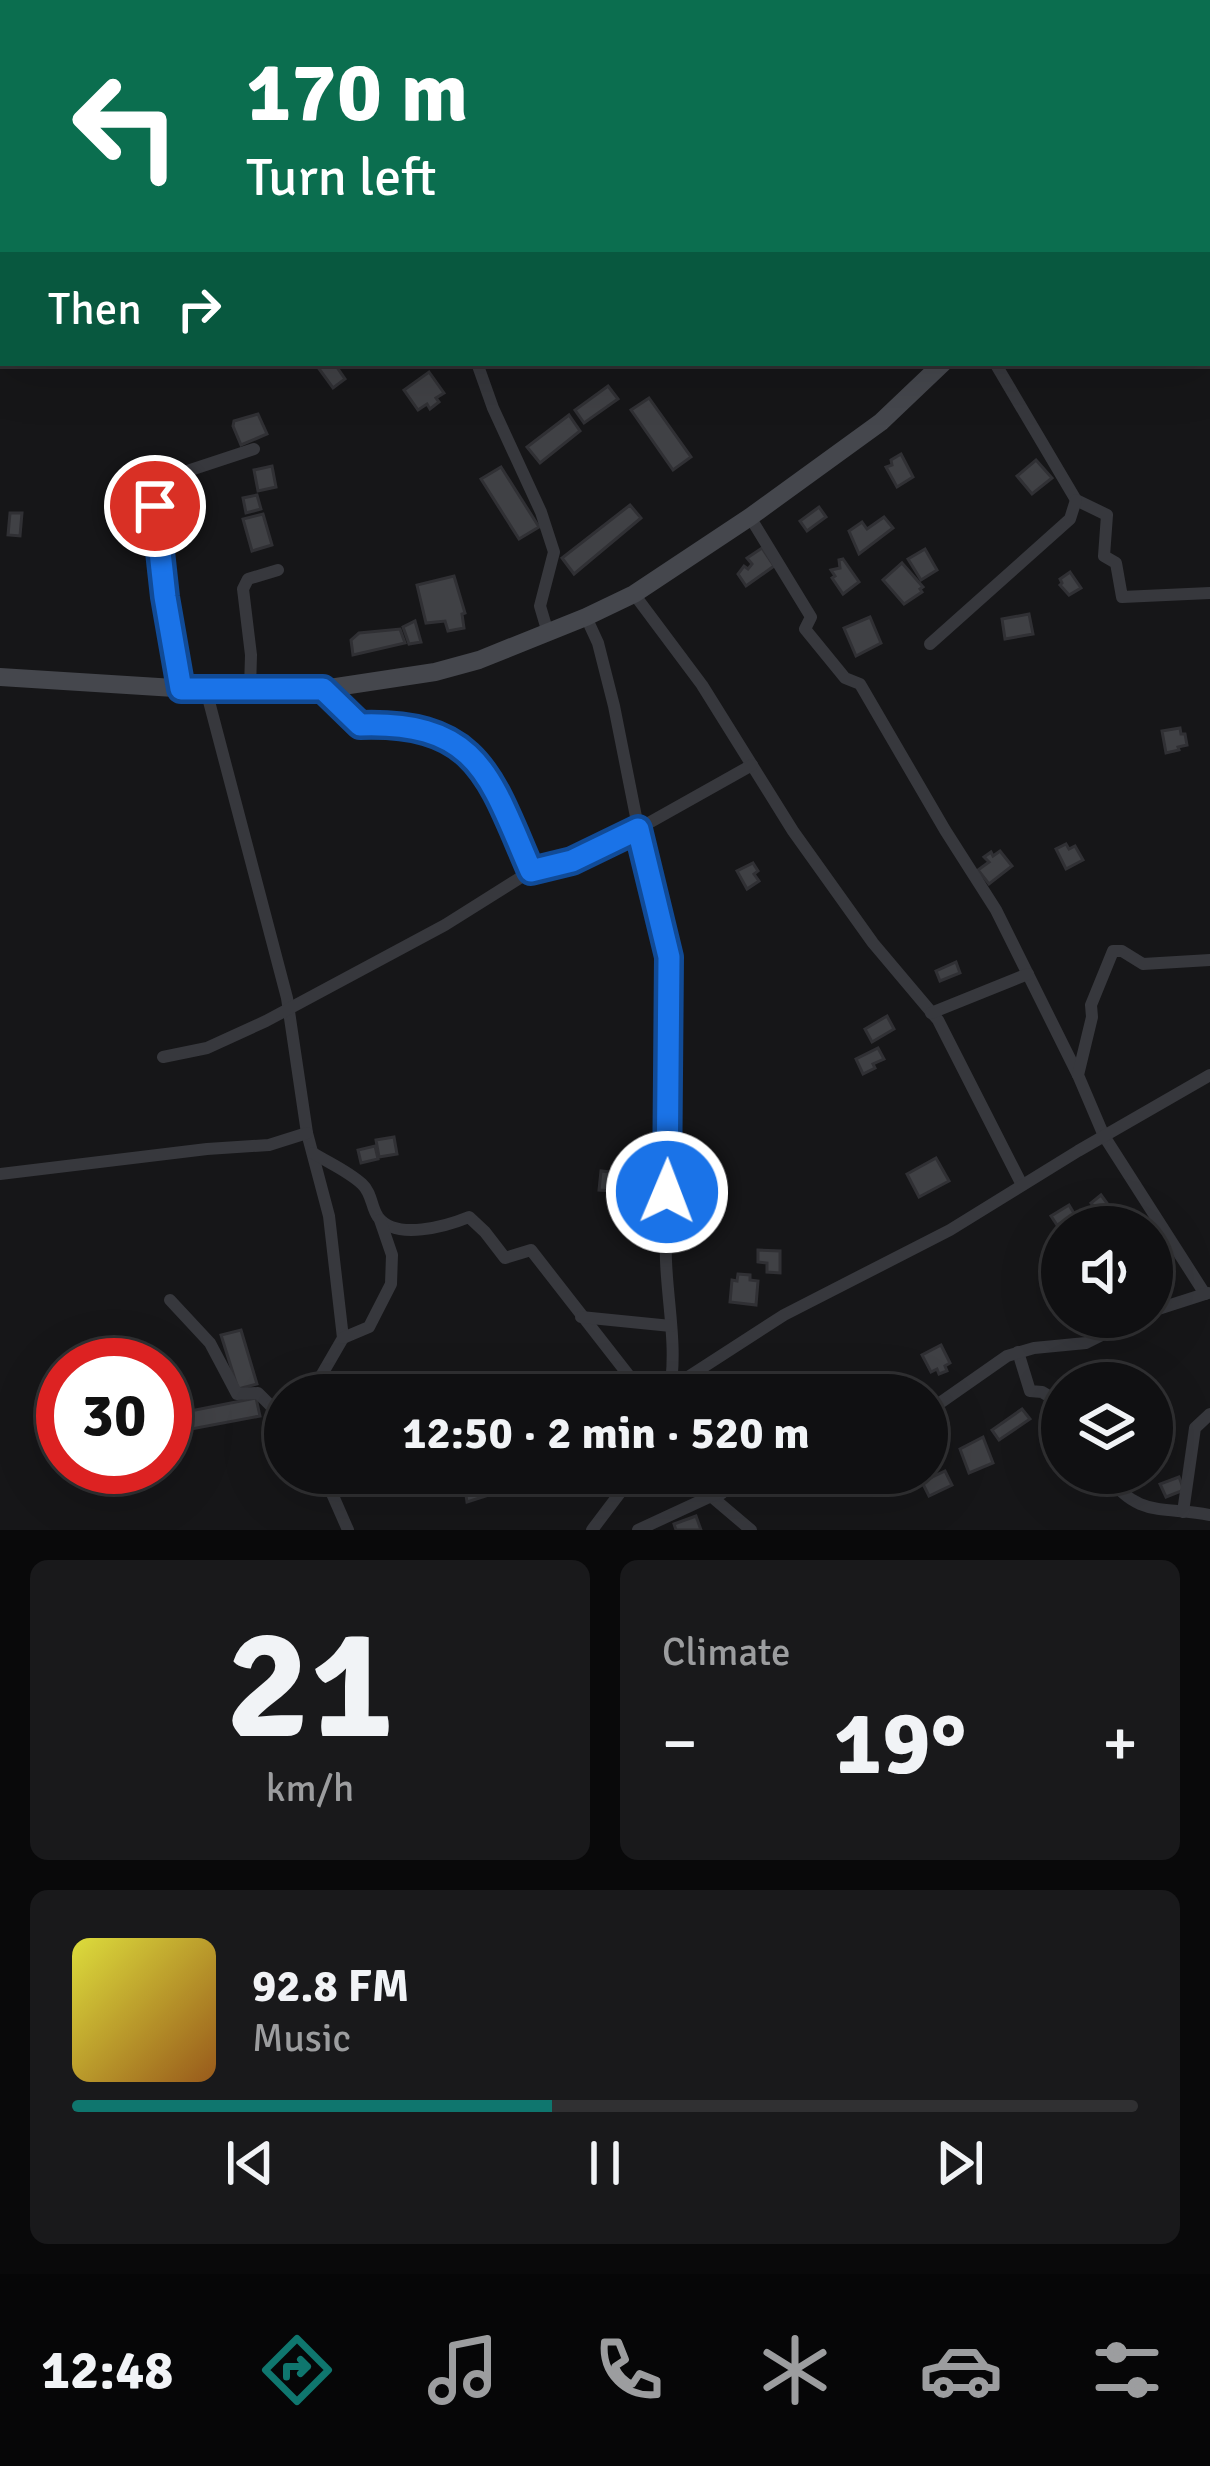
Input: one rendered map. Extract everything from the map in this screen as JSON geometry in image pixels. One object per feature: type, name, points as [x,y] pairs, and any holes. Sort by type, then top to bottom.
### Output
[{"type":"street","points":[[478,366],[554,552],[540,606],[548,633]]},
{"type":"street","points":[[0,677],[206,690],[323,689],[436,672],[479,660],[634,594],[881,422],[940,366]]},
{"type":"street","points":[[997,366],[1076,500],[1107,515],[1104,556],[1115,563],[1122,597],[1210,593]]},
{"type":"street","points":[[181,689],[165,597],[155,506],[157,481],[254,449]]},
{"type":"street","points":[[930,644],[1070,519],[1076,500]]},
{"type":"street","points":[[750,517],[811,617],[805,629],[845,678],[860,684],[996,910],[1104,1136],[1207,1293],[1173,1304]]},
{"type":"street","points":[[250,689],[243,589],[248,580],[278,571]]},
{"type":"street","points":[[634,594],[702,685],[793,831],[873,943],[932,1012],[1022,1185]]},
{"type":"street","points":[[586,617],[601,654],[669,957],[665,1239],[670,1374]]},
{"type":"street","points":[[323,689],[360,725],[420,729],[459,745],[485,770],[531,871]]},
{"type":"street","points":[[206,690],[289,1009],[307,1132],[329,1216],[343,1338],[322,1374]]},
{"type":"street","points":[[163,1058],[207,1048],[289,1009],[445,925],[531,871],[572,861],[752,766]]},
{"type":"street","points":[[1078,1075],[1091,1005],[1113,951],[1122,951],[1142,964],[1210,960]]},
{"type":"street","points":[[932,1012],[1028,974]]},
{"type":"street","points":[[696,1374],[784,1315],[906,1254],[1210,1075]]},
{"type":"street","points":[[0,1174],[269,1145],[307,1132]]},
{"type":"street","points":[[313,1154],[367,1188],[392,1255],[391,1284],[369,1327],[343,1338]]},
{"type":"street","points":[[379,1219],[394,1228],[438,1229],[469,1217],[505,1258],[531,1250],[627,1374]]},
{"type":"street","points":[[170,1300],[210,1343],[237,1394],[264,1396]]},
{"type":"street","points":[[581,1318],[671,1326]]},
{"type":"street","points":[[948,1398],[1018,1352],[1096,1338]]},
{"type":"street","points":[[1018,1352],[1030,1391],[1041,1392]]},
{"type":"street","points":[[1184,1512],[1195,1428],[1210,1414]]},
{"type":"street","points":[[332,1494],[348,1530]]},
{"type":"street","points":[[592,1530],[619,1494]]},
{"type":"street","points":[[1128,1494],[1149,1509],[1210,1515]]},
{"type":"street","points":[[638,1530],[717,1495],[751,1530]]},
{"type":"building","points":[[317,366],[336,366],[345,379],[333,388]]},
{"type":"building","points":[[429,372],[444,393],[430,409],[427,404],[418,410],[404,390]]},
{"type":"building","points":[[608,386],[618,399],[584,423],[575,410]]},
{"type":"building","points":[[649,398],[691,457],[673,470],[631,410]]},
{"type":"building","points":[[258,414],[267,434],[241,445],[234,421]]},
{"type":"building","points":[[569,415],[580,431],[540,463],[527,447]]},
{"type":"building","points":[[901,454],[913,477],[897,487],[886,467]]},
{"type":"building","points":[[1036,460],[1052,478],[1032,494],[1017,476]]},
{"type":"building","points":[[272,466],[276,487],[258,491],[254,470]]},
{"type":"building","points":[[501,467],[539,527],[519,539],[481,479]]},
{"type":"building","points":[[257,495],[261,509],[246,513],[243,498]]},
{"type":"building","points":[[630,505],[641,518],[574,574],[562,558]]},
{"type":"building","points":[[819,507],[826,517],[807,531],[800,521]]},
{"type":"building","points":[[10,513],[22,513],[20,536],[8,535]]},
{"type":"building","points":[[263,514],[272,545],[252,551],[243,519]]},
{"type":"building","points":[[884,517],[893,528],[859,554],[849,531],[862,522],[867,529]]},
{"type":"building","points":[[762,548],[774,566],[746,586],[738,574],[752,564],[747,558]]},
{"type":"building","points":[[925,549],[937,570],[921,580],[908,559]]},
{"type":"building","points":[[843,559],[859,582],[843,594],[831,570],[840,568]]},
{"type":"building","points":[[902,563],[923,587],[904,604],[883,580]]},
{"type":"building","points":[[1070,572],[1081,588],[1069,595],[1060,579]]},
{"type":"building","points":[[454,576],[465,613],[464,628],[448,631],[445,621],[426,623],[417,585]]},
{"type":"building","points":[[1029,614],[1033,634],[1005,639],[1002,619]]},
{"type":"building","points":[[870,617],[881,643],[856,656],[844,628]]},
{"type":"building","points":[[415,621],[421,642],[409,644],[403,627]]},
{"type":"building","points":[[400,629],[405,643],[353,655],[351,640],[359,633]]},
{"type":"building","points":[[1180,728],[1187,745],[1166,753],[1162,731]]},
{"type":"building","points":[[1066,844],[1069,849],[1075,846],[1083,860],[1066,869],[1056,849]]},
{"type":"building","points":[[1000,851],[1012,866],[989,884],[978,870],[989,862],[984,857]]},
{"type":"building","points":[[753,863],[759,881],[747,889],[737,871]]},
{"type":"building","points":[[956,962],[960,973],[940,981],[936,971]]},
{"type":"building","points":[[887,1016],[894,1029],[872,1042],[865,1029]]},
{"type":"building","points":[[878,1048],[884,1059],[863,1074],[856,1059]]},
{"type":"building","points":[[394,1137],[397,1154],[379,1157],[376,1140]]},
{"type":"building","points":[[375,1146],[378,1159],[361,1163],[358,1150]]},
{"type":"building","points":[[936,1158],[949,1181],[919,1197],[907,1174]]},
{"type":"building","points":[[612,1166],[624,1172],[626,1192],[599,1190],[601,1171],[611,1172]]},
{"type":"building","points":[[1101,1195],[1109,1206],[1093,1206]]},
{"type":"building","points":[[758,1250],[780,1251],[780,1273],[767,1272],[767,1263],[758,1262]]},
{"type":"building","points":[[738,1274],[758,1281],[756,1305],[730,1302],[732,1280],[737,1281]]},
{"type":"building","points":[[241,1330],[257,1384],[238,1389],[221,1335]]},
{"type":"building","points":[[941,1345],[950,1363],[945,1366],[947,1371],[931,1372],[922,1355]]},
{"type":"building","points":[[256,1398],[260,1416],[192,1429],[192,1411]]},
{"type":"building","points":[[1022,1409],[1030,1419],[999,1440],[992,1430]]},
{"type":"building","points":[[983,1437],[993,1463],[969,1473],[960,1449]]},
{"type":"building","points":[[1179,1477],[1184,1490],[1166,1497],[1173,1494],[1173,1479]]},
{"type":"building","points":[[466,1494],[492,1494],[467,1502]]},
{"type":"building","points":[[696,1516],[701,1530],[676,1530],[674,1524]]},
{"type":"route","points":[[155,506],[181,689],[323,689],[360,725],[420,729],[459,745],[485,770],[531,871],[572,861],[638,829],[669,957],[667,1192]]}]
